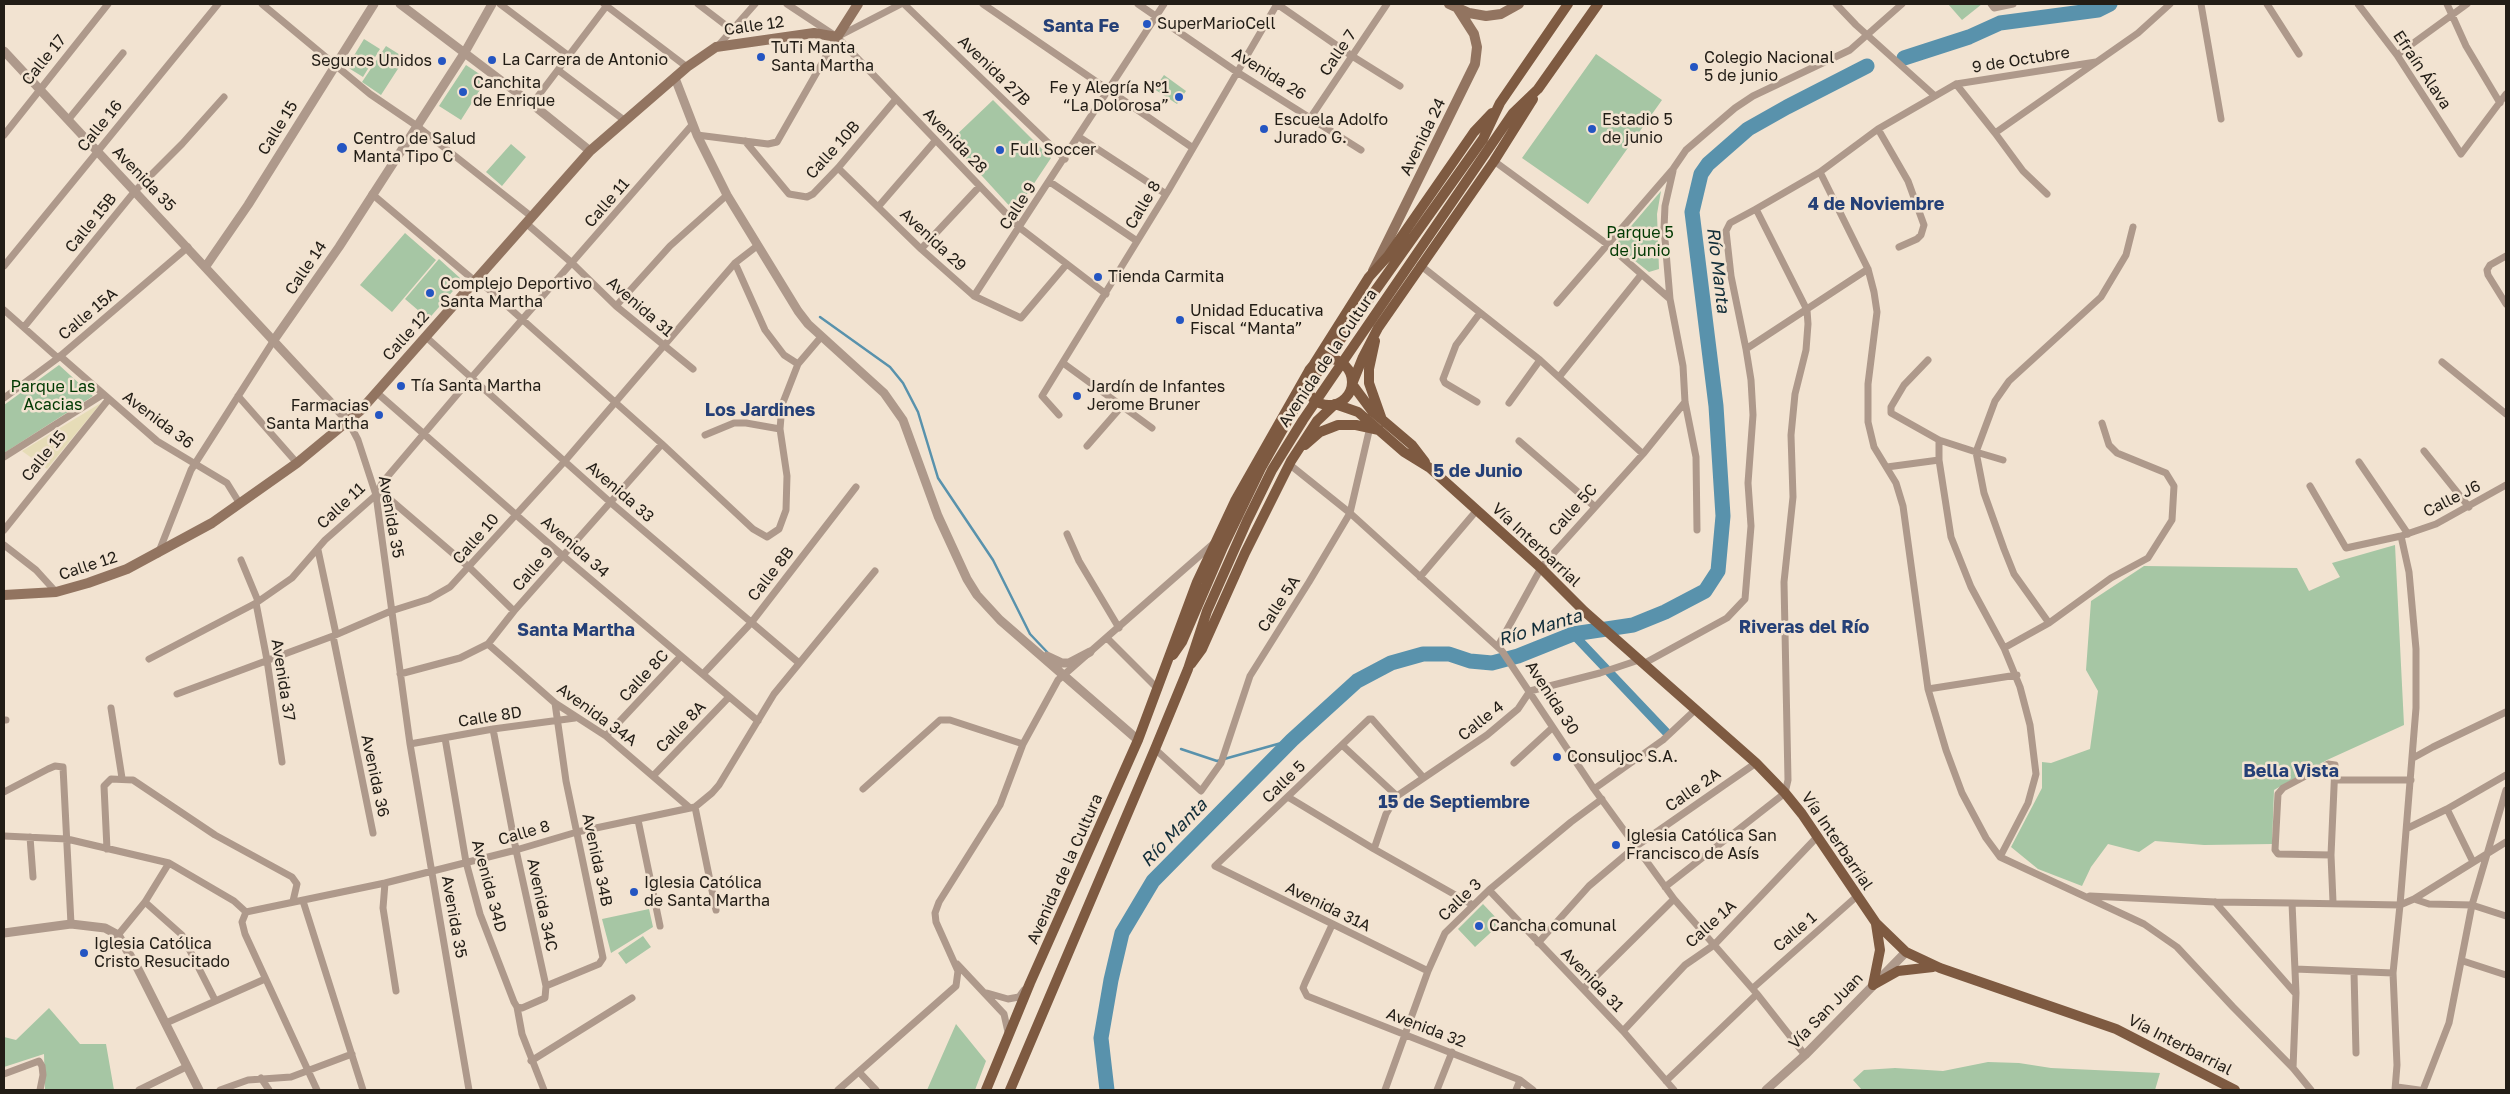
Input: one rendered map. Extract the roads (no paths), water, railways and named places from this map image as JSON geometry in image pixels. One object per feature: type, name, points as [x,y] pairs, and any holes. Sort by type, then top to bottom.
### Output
[{"type":"main road","points":[[837,37],[858,4]]},
{"type":"main road","name":"Avenida 24","points":[[1454,6],[1479,16],[1492,16],[1509,11],[1519,4]]},
{"type":"main road","name":"Avenida de la Cultura","points":[[986,1090],[1030,983],[1138,740],[1170,659],[1176,633],[1215,542],[1263,450],[1312,367],[1369,277],[1388,256],[1474,132],[1500,103],[1568,4]]},
{"type":"main road","name":"Avenida de la Cultura","points":[[1352,384],[1378,328],[1494,161],[1538,89],[1598,4]]},
{"type":"main road","name":"Avenida 24","points":[[1369,277],[1475,64],[1477,47],[1474,34],[1454,6]]},
{"type":"main road","name":"Calle 12","points":[[4,594],[56,592],[127,570],[212,523],[296,463],[348,421],[376,392],[477,281],[590,152],[624,120],[687,67],[716,47],[814,33],[837,37]]},
{"type":"main road","name":"Avenida de la Cultura","points":[[1170,659],[1182,642],[1223,547],[1261,468],[1321,367],[1488,141],[1538,89]]},
{"type":"main road","name":"Avenida de la Cultura","points":[[1010,1090],[1155,749],[1188,669],[1194,645],[1247,521],[1272,470],[1488,141],[1500,103]]},
{"type":"main road","points":[[1290,462],[1306,443],[1326,429],[1345,424],[1377,426],[1369,383],[1369,369],[1378,328]]},
{"type":"main road","points":[[1329,359],[1343,364],[1348,369],[1352,384],[1347,397],[1335,404],[1322,404],[1310,396],[1306,383],[1312,367],[1329,359]]},
{"type":"main road","name":"Vía Interbarrial","points":[[1352,384],[1366,404],[1377,426]]},
{"type":"main road","name":"Avenida de la Cultura","points":[[1188,669],[1202,649],[1245,553],[1290,462],[1317,421],[1335,404]]},
{"type":"main road","name":"Vía Interbarrial","points":[[1335,404],[1358,412],[1377,426],[1404,452],[1430,468],[1541,568],[1584,611],[1694,711],[1756,763],[1785,793],[1818,836],[1856,897],[1876,923],[1906,952],[1940,968],[2116,1029],[2235,1090]]},
{"type":"main road","points":[[1873,985],[1880,950],[1876,923]]},
{"type":"main road","points":[[1873,985],[1898,971],[1918,968],[1940,968]]},
{"type":"street","name":"Calle 17","points":[[4,135],[108,4]]},
{"type":"street","name":"Calle 16","points":[[4,266],[218,4]]},
{"type":"street","name":"Avenida 31","points":[[262,4],[370,94],[417,126],[530,221],[616,306],[693,368]]},
{"type":"street","name":"Calle 15","points":[[206,266],[248,205],[374,4]]},
{"type":"street","points":[[400,4],[532,104],[590,152]]},
{"type":"street","name":"Calle 14","points":[[158,554],[191,470],[196,465],[274,340],[334,254],[465,52],[492,4]]},
{"type":"street","points":[[500,4],[569,56]]},
{"type":"street","points":[[532,104],[606,4],[687,67]]},
{"type":"street","points":[[698,4],[732,30]]},
{"type":"street","points":[[716,47],[755,4]]},
{"type":"street","name":"Avenida 28","points":[[787,4],[837,37],[1020,228],[1106,294]]},
{"type":"street","points":[[697,135],[768,144],[780,140],[837,37],[903,4]]},
{"type":"street","name":"Avenida 27B","points":[[903,4],[1065,159]]},
{"type":"street","points":[[983,4],[1193,148]]},
{"type":"street","name":"Avenida 26","points":[[1138,4],[1237,72],[1361,150]]},
{"type":"street","name":"Calle 9","points":[[974,296],[1065,159],[1164,4]]},
{"type":"street","points":[[1277,4],[1352,56],[1400,86]]},
{"type":"street","name":"Calle 8","points":[[1059,415],[1042,396],[1166,194],[1277,4]]},
{"type":"street","name":"Calle 7","points":[[1311,117],[1387,4]]},
{"type":"street","points":[[1836,4],[1867,35],[1935,96]]},
{"type":"street","points":[[1557,304],[1606,244],[1673,169],[1686,150],[1743,102],[1850,50],[1902,4]]},
{"type":"street","points":[[1991,4],[1994,8],[2013,4]]},
{"type":"street","name":"9 de Octubre","points":[[2096,62],[1956,84],[1995,133],[2138,33],[2170,4]]},
{"type":"street","points":[[2201,4],[2221,119]]},
{"type":"street","points":[[2267,4],[2299,54]]},
{"type":"street","name":"Efraín Álava","points":[[2358,4],[2397,55],[2461,154],[2500,103]]},
{"type":"street","points":[[2447,4],[2500,103],[2506,94]]},
{"type":"street","points":[[2397,55],[2467,4]]},
{"type":"street","name":"Avenida 35","points":[[4,51],[206,266],[348,421],[358,440],[376,495],[410,744],[469,1090]]},
{"type":"street","points":[[68,120],[123,53]]},
{"type":"street","points":[[558,70],[624,120]]},
{"type":"street","points":[[675,78],[692,125],[727,195],[798,312],[821,336],[865,373],[895,407],[903,420],[938,516],[967,579],[988,608],[1138,740]]},
{"type":"street","points":[[1530,690],[1638,660],[1727,618],[1745,599],[1750,544],[1748,483],[1753,415],[1751,380],[1734,294],[1726,232],[1730,223],[1820,172],[1878,129],[1956,84]]},
{"type":"street","name":"Calle 15B","points":[[24,327],[135,191],[182,144],[224,97]]},
{"type":"street","name":"Calle 10B","points":[[745,141],[789,194],[794,197],[807,196],[813,194],[838,168],[896,99]]},
{"type":"street","name":"Calle 11","points":[[150,659],[257,602],[292,578],[339,527],[376,495],[382,483],[472,377],[523,322],[692,125]]},
{"type":"street","points":[[1878,129],[1908,181],[1924,225],[1921,235],[1917,239],[1899,246]]},
{"type":"street","points":[[1995,133],[2023,171],[2047,194]]},
{"type":"street","points":[[1079,137],[1166,194]]},
{"type":"street","points":[[878,207],[935,141]]},
{"type":"street","points":[[1494,161],[1606,244],[1670,299]]},
{"type":"street","name":"Avenida 29","points":[[838,168],[921,249],[974,296],[1021,318],[1066,265]]},
{"type":"street","points":[[1673,169],[1665,206],[1664,228],[1670,299],[1683,366],[1685,402],[1696,457],[1697,530]]},
{"type":"street","points":[[1820,172],[1868,269],[1877,312],[1868,384],[1868,422],[1874,447],[1896,483],[1903,506],[1928,689],[1946,750],[1962,793],[1986,838],[2000,857],[2144,924],[2177,947],[2233,1008],[2294,1068],[2311,1090]]},
{"type":"street","points":[[1050,182],[1137,241]]},
{"type":"street","points":[[921,249],[979,187]]},
{"type":"street","points":[[372,194],[477,281],[614,404],[662,444],[753,529],[767,536],[779,529],[786,510],[787,476],[780,429],[782,405],[798,364],[821,336]]},
{"type":"street","points":[[616,306],[670,246],[727,195]]},
{"type":"street","points":[[1665,887],[1785,793],[1788,767],[1784,582],[1793,497],[1791,435],[1795,394],[1806,350],[1807,310],[1756,209]]},
{"type":"street","points":[[2049,623],[2014,574],[1984,493],[1976,452],[1995,401],[2004,388],[2101,296],[2126,255],[2133,227]]},
{"type":"street","name":"Calle 10","points":[[177,694],[334,635],[391,611],[429,600],[450,587],[470,568],[516,513],[564,462],[716,285],[736,263],[757,246]]},
{"type":"street","name":"Calle 15A","points":[[4,398],[59,357],[188,247]]},
{"type":"street","points":[[2506,256],[2490,265],[2487,270],[2488,275],[2506,304]]},
{"type":"street","points":[[736,263],[765,330],[784,355],[798,364]]},
{"type":"street","points":[[1420,265],[1540,360],[1643,454]]},
{"type":"street","points":[[1746,349],[1868,269]]},
{"type":"street","points":[[1559,377],[1642,275]]},
{"type":"street","name":"Avenida 36","points":[[4,310],[157,441],[227,483],[240,504]]},
{"type":"street","points":[[1477,402],[1445,383],[1443,379],[1456,345],[1480,313]]},
{"type":"street","name":"Avenida 33","points":[[426,337],[564,462],[799,663]]},
{"type":"street","points":[[1509,403],[1540,360]]},
{"type":"street","points":[[1928,360],[1904,385],[1891,407],[1891,412],[1939,440],[2003,460]]},
{"type":"street","points":[[2442,362],[2506,414]]},
{"type":"street","points":[[1063,363],[1152,428]]},
{"type":"street","name":"Avenida 34","points":[[376,392],[563,556],[758,721]]},
{"type":"street","points":[[238,396],[296,463]]},
{"type":"street","name":"Calle 15","points":[[4,530],[105,397]]},
{"type":"street","points":[[4,457],[105,397]]},
{"type":"street","name":"Calle 5C","points":[[1500,649],[1541,568],[1594,506],[1643,454],[1685,402]]},
{"type":"street","points":[[1087,446],[1122,406]]},
{"type":"street","points":[[705,435],[734,423],[746,423],[780,429]]},
{"type":"street","points":[[2004,648],[2049,623],[2111,578],[2148,558],[2172,520],[2174,486],[2166,473],[2117,453],[2109,445],[2102,423]]},
{"type":"street","name":"Calle 5A","points":[[1155,749],[1201,791],[1221,763],[1250,676],[1350,513],[1377,426]]},
{"type":"street","points":[[1939,440],[1939,460],[1951,537],[1971,587],[2004,648],[2016,675],[2030,725],[2036,774],[2028,803],[2000,857]]},
{"type":"street","points":[[1519,441],[1594,506]]},
{"type":"street","name":"Calle 9","points":[[400,674],[460,658],[488,644],[514,611],[662,444]]},
{"type":"street","points":[[2424,451],[2469,507]]},
{"type":"street","points":[[1887,467],[1939,460]]},
{"type":"street","name":"Avenida 30","points":[[1290,462],[1350,513],[1500,649],[1526,684],[1552,728],[1594,789],[1674,900],[1755,991],[1805,1055]]},
{"type":"street","points":[[2359,462],[2405,535],[2410,572],[2416,648],[2413,758],[2408,828],[2393,973],[2396,1088],[2419,1090]]},
{"type":"street","name":"Calle J6","points":[[2310,486],[2346,548],[2405,535],[2436,524],[2506,485]]},
{"type":"street","name":"Calle 8B","points":[[703,674],[751,623],[856,487]]},
{"type":"street","points":[[376,495],[386,496],[470,568],[514,611]]},
{"type":"street","points":[[1420,577],[1477,510]]},
{"type":"street","points":[[1067,534],[1079,561],[1119,628]]},
{"type":"street","points":[[1035,649],[1062,663],[1078,660],[1108,639],[1215,542]]},
{"type":"street","points":[[4,545],[36,570],[56,592]]},
{"type":"street","name":"Avenida 36","points":[[318,550],[373,833]]},
{"type":"street","name":"Avenida 37","points":[[241,560],[257,602],[282,762]]},
{"type":"street","name":"Calle 8","points":[[246,912],[293,901],[385,884],[516,850],[576,832],[693,808],[719,785],[774,694],[875,572]]},
{"type":"street","points":[[1108,639],[1158,690]]},
{"type":"street","name":"Avenida 34A","points":[[488,644],[555,703],[575,718],[606,736],[693,808]]},
{"type":"street","points":[[838,1090],[956,986],[958,971],[936,922],[935,913],[939,902],[1000,805],[1023,744],[1046,701],[1064,675],[1090,652]]},
{"type":"street","name":"Calle 8C","points":[[606,736],[681,656]]},
{"type":"street","points":[[1928,689],[2016,675]]},
{"type":"street","name":"Calle 4","points":[[1374,849],[1386,814],[1398,796],[1423,777],[1464,752],[1487,735],[1518,709],[1530,690]]},
{"type":"street","name":"Calle 8A","points":[[653,776],[729,697]]},
{"type":"street","name":"Avenida 34B","points":[[546,986],[599,964],[603,958],[576,832],[555,703]]},
{"type":"street","points":[[111,708],[122,778]]},
{"type":"street","points":[[1594,789],[1662,740],[1694,711]]},
{"type":"street","points":[[2413,758],[2506,712]]},
{"type":"street","name":"Calle 8D","points":[[410,744],[493,729],[575,718]]},
{"type":"street","name":"Calle 5","points":[[1215,866],[1368,720],[1372,719],[1423,777]]},
{"type":"street","points":[[863,789],[940,720],[950,720],[1023,744]]},
{"type":"street","points":[[1514,763],[1552,728]]},
{"type":"street","name":"Avenida 34C","points":[[493,729],[516,850],[546,986],[545,998],[522,1008],[517,1007]]},
{"type":"street","name":"Avenida 34D","points":[[445,738],[466,862],[482,922],[517,1007],[522,1034],[544,1090]]},
{"type":"street","points":[[1342,745],[1398,796]]},
{"type":"street","name":"Calle 2A","points":[[1538,943],[1589,886],[1635,847],[1756,763]]},
{"type":"street","points":[[2330,855],[2277,853],[2277,797],[2283,788],[2328,764],[2334,766],[2335,780],[2330,855],[2333,902]]},
{"type":"street","points":[[4,792],[48,769],[56,766],[63,767],[72,924]]},
{"type":"street","points":[[2408,828],[2447,809],[2506,775]]},
{"type":"street","points":[[107,849],[104,786],[109,780],[122,778],[142,784],[186,817],[292,877],[297,884],[293,901]]},
{"type":"street","points":[[2335,780],[2411,780]]},
{"type":"street","points":[[2423,1090],[2450,1023],[2472,905],[2486,852],[2506,790]]},
{"type":"street","points":[[1288,797],[1374,849],[1473,905]]},
{"type":"street","name":"Calle 3","points":[[1385,1090],[1428,971],[1446,933],[1490,890],[1571,822],[1602,799]]},
{"type":"street","points":[[693,808],[716,910]]},
{"type":"street","points":[[2447,809],[2473,862]]},
{"type":"street","points":[[638,820],[660,926]]},
{"type":"street","points":[[4,836],[67,839],[169,863],[226,896],[246,912],[242,922],[265,979],[310,1071],[317,1090]]},
{"type":"street","name":"Calle 1A","points":[[1623,1032],[1685,965],[1714,945],[1818,836]]},
{"type":"street","points":[[30,837],[33,877]]},
{"type":"street","points":[[2086,896],[2215,902],[2333,902],[2400,905],[2414,899],[2486,852],[2506,842]]},
{"type":"street","points":[[118,934],[145,902],[169,863]]},
{"type":"street","name":"Avenida 31A","points":[[1215,866],[1428,971]]},
{"type":"street","points":[[385,884],[382,895],[383,908],[396,991]]},
{"type":"street","name":"Avenida 31","points":[[1490,890],[1623,1032],[1674,1090]]},
{"type":"street","name":"Calle 1","points":[[1666,1081],[1755,991],[1856,897]]},
{"type":"street","points":[[2414,899],[2429,904],[2472,905],[2506,916]]},
{"type":"street","points":[[303,900],[363,1090]]},
{"type":"street","points":[[1582,989],[1674,900]]},
{"type":"street","points":[[145,902],[182,935],[215,1000]]},
{"type":"street","points":[[2215,902],[2296,993]]},
{"type":"street","points":[[2292,903],[2296,993],[2294,1068]]},
{"type":"street","points":[[4,933],[72,924],[106,928],[118,934],[166,1023],[199,1090]]},
{"type":"street","name":"Avenida 32","points":[[1332,925],[1305,983],[1304,988],[1307,996],[1520,1080],[1533,1090]]},
{"type":"street","name":"Vía San Juan","points":[[1766,1090],[1805,1055],[1906,952]]},
{"type":"street","points":[[954,960],[985,992],[1008,1022],[1007,1040]]},
{"type":"street","points":[[2463,961],[2506,975]]},
{"type":"street","points":[[2295,969],[2393,973]]},
{"type":"street","points":[[2354,972],[2356,1053]]},
{"type":"street","points":[[166,1023],[265,979]]},
{"type":"street","points":[[985,992],[1008,999],[1018,997],[1030,983]]},
{"type":"street","points":[[532,1061],[632,998]]},
{"type":"street","points":[[1438,1090],[1452,1052]]},
{"type":"street","points":[[220,1090],[248,1080],[261,1078],[281,1079],[310,1071],[352,1054]]},
{"type":"street","points":[[4,1074],[39,1061],[42,1066],[43,1075],[40,1090]]},
{"type":"street","points":[[139,1090],[186,1067]]},
{"type":"street","points":[[858,1072],[876,1090]]},
{"type":"street","points":[[261,1078],[269,1090]]},
{"type":"street","points":[[1516,1090],[1520,1080]]},
{"type":"waterway","name":"Río Manta","points":[[1904,58],[1969,37],[2000,23],[2098,10],[2110,4]]},
{"type":"waterway","name":"Río Manta","points":[[1107,1090],[1101,1038],[1111,980],[1122,933],[1153,881],[1292,740],[1357,681],[1391,663],[1423,654],[1449,654],[1470,661],[1492,663],[1518,656],[1573,634],[1633,625],[1665,612],[1705,591],[1718,571],[1723,516],[1716,406],[1692,212],[1701,174],[1708,164],[1748,129],[1867,66]]},
{"type":"waterway","points":[[820,317],[890,367],[903,383],[918,412],[938,478],[993,560],[1030,634],[1048,653]]},
{"type":"waterway","points":[[1573,634],[1666,732]]},
{"type":"waterway","points":[[1181,749],[1217,761],[1292,740]]},
{"type":"place","name":"SuperMarioCell","points":[[1147,24]]},
{"type":"place","name":"TuTi Manta Santa Martha","points":[[761,57]]},
{"type":"place","name":"La Carrera de Antonio","points":[[492,60]]},
{"type":"place","name":"Seguros Unidos","points":[[442,61]]},
{"type":"place","name":"Colegio Nacional 5 de junio","points":[[1694,67]]},
{"type":"place","name":"Canchita de Enrique","points":[[463,92]]},
{"type":"place","name":"Fe y Alegría Nº1 “La Dolorosa”","points":[[1179,97]]},
{"type":"place","name":"Escuela Adolfo Jurado G.","points":[[1264,129]]},
{"type":"place","name":"Estadio 5 de junio","points":[[1592,129]]},
{"type":"place","name":"Centro de Salud Manta Tipo C","points":[[342,148]]},
{"type":"place","name":"Full Soccer","points":[[1000,150]]},
{"type":"place","name":"Tienda Carmita","points":[[1098,277]]},
{"type":"place","name":"Complejo Deportivo Santa Martha","points":[[430,293]]},
{"type":"place","name":"Unidad Educativa Fiscal “Manta”","points":[[1180,320]]},
{"type":"place","name":"Tía Santa Martha","points":[[401,386]]},
{"type":"place","name":"Jardín de Infantes Jerome Bruner","points":[[1077,396]]},
{"type":"place","name":"Farmacias Santa Martha","points":[[379,415]]},
{"type":"place","name":"Consuljoc S.A.","points":[[1557,757]]},
{"type":"place","name":"Iglesia Católica San Francisco de Asís","points":[[1616,845]]},
{"type":"place","name":"Iglesia Católica de Santa Martha","points":[[634,892]]},
{"type":"place","name":"Cancha comunal","points":[[1479,926]]},
{"type":"place","name":"Iglesia Católica Cristo Resucitado","points":[[84,953]]},
{"type":"district","name":"Santa Fe","points":[[1081,26]]},
{"type":"district","name":"4 de Noviembre","points":[[1876,204]]},
{"type":"district","name":"Los Jardines","points":[[760,410]]},
{"type":"district","name":"5 de Junio","points":[[1478,471]]},
{"type":"district","name":"Riveras del Río","points":[[1804,627]]},
{"type":"district","name":"Santa Martha","points":[[576,630]]},
{"type":"district","name":"Bella Vista","points":[[2291,771]]},
{"type":"district","name":"15 de Septiembre","points":[[1454,802]]},
{"type":"park label","name":"Parque 5 de junio","points":[[1640,242]]},
{"type":"park label","name":"Parque Las Acacias","points":[[53,396]]}]
